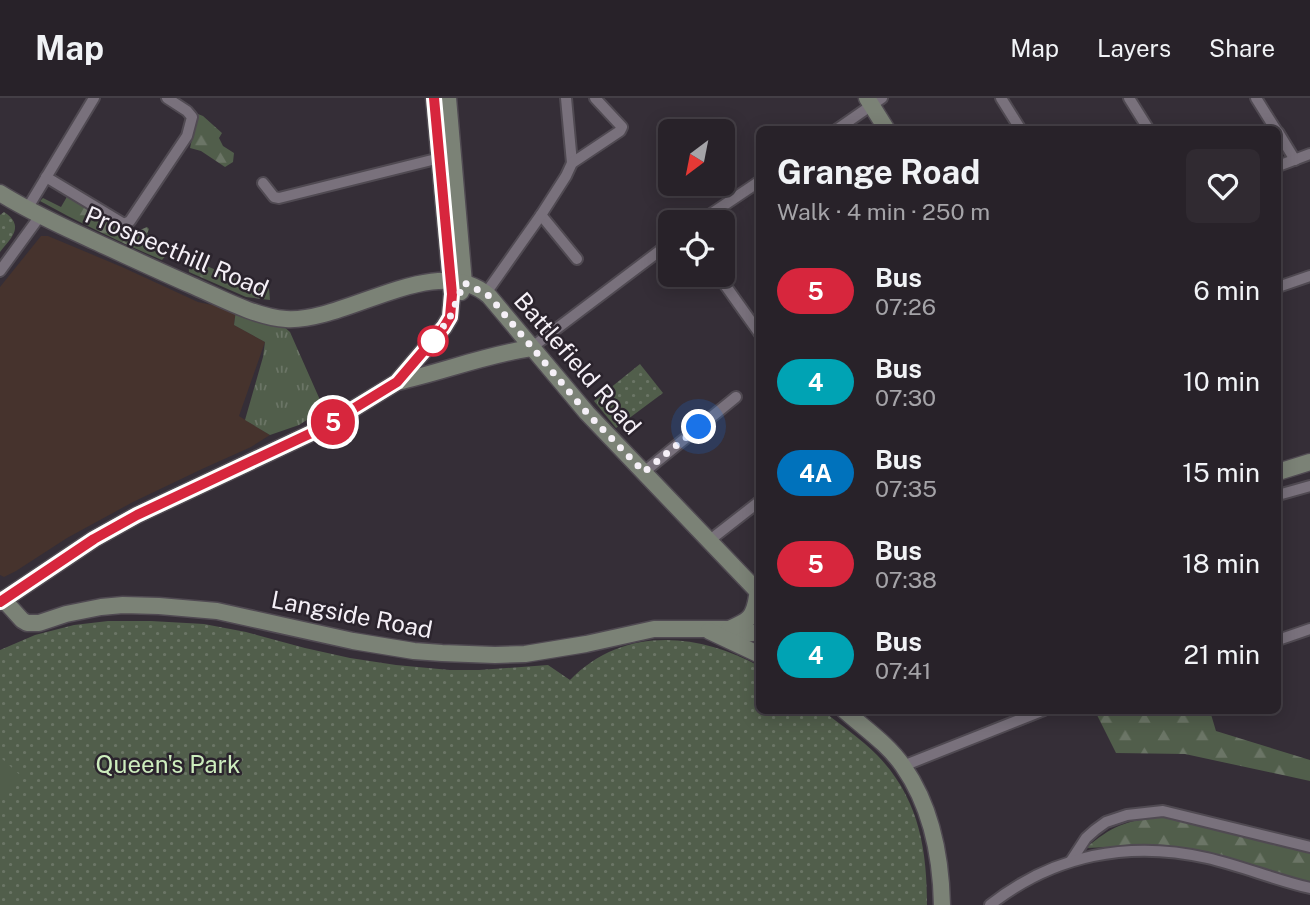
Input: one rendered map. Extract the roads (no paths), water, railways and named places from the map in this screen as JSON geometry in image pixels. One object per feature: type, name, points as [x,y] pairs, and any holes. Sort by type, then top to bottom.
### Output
[{"type":"street","points":[[0,271],[34,213],[46,177],[94,98]]},
{"type":"street","points":[[46,177],[124,224],[130,221],[187,136],[191,124],[192,117],[187,111],[167,98]]},
{"type":"street","points":[[434,98],[447,157]]},
{"type":"street","points":[[1,599],[94,539],[137,515],[322,428],[397,382],[431,344],[450,317],[452,294],[457,282],[447,157],[448,98]]},
{"type":"street","points":[[486,293],[541,215],[572,163],[566,98]]},
{"type":"street","points":[[572,163],[622,127],[595,98]]},
{"type":"street","points":[[1001,98],[1018,126]]},
{"type":"street","points":[[1129,98],[1146,126]]},
{"type":"street","points":[[1256,98],[1274,126]]},
{"type":"street","points":[[841,126],[874,100],[885,126]]},
{"type":"street","points":[[1281,137],[1295,160]]},
{"type":"street","points":[[1281,165],[1310,154]]},
{"type":"street","points":[[263,183],[274,197],[279,198],[447,157]]},
{"type":"street","points":[[717,210],[756,184]]},
{"type":"street","name":"Prospecthill Road","points":[[0,193],[34,213],[220,298],[258,313],[286,319],[324,315],[412,285],[457,282]]},
{"type":"street","points":[[541,215],[577,259]]},
{"type":"street","points":[[397,382],[426,376],[503,352],[531,348],[658,252]]},
{"type":"street","points":[[1281,285],[1310,276]]},
{"type":"street","name":"Battlefield Road","points":[[457,282],[486,293],[587,413],[710,540],[756,592]]},
{"type":"street","points":[[727,287],[756,325]]},
{"type":"street","points":[[644,472],[736,397]]},
{"type":"street","points":[[1281,471],[1310,461]]},
{"type":"street","points":[[1281,494],[1310,486]]},
{"type":"street","points":[[710,540],[756,504]]},
{"type":"street","name":"Langside Road","points":[[1,599],[27,623],[39,623],[101,607],[159,606],[217,611],[354,641],[442,653],[525,654],[654,629],[729,629],[744,634],[756,632]]},
{"type":"street","points":[[729,629],[751,617],[756,599]]},
{"type":"street","points":[[1281,639],[1310,629]]},
{"type":"street","name":"Langside Road","points":[[707,630],[756,653]]},
{"type":"street","points":[[849,714],[886,746],[903,766],[918,794],[933,833],[939,860],[942,905]]},
{"type":"street","points":[[903,766],[1032,714]]},
{"type":"street","points":[[1071,861],[1086,838],[1107,822],[1127,815],[1163,811],[1310,848]]},
{"type":"street","points":[[990,905],[1034,876],[1071,861],[1119,852],[1159,850],[1184,853],[1310,888]]},
{"type":"park label","name":"Queen's Park","points":[[168,764]]}]
